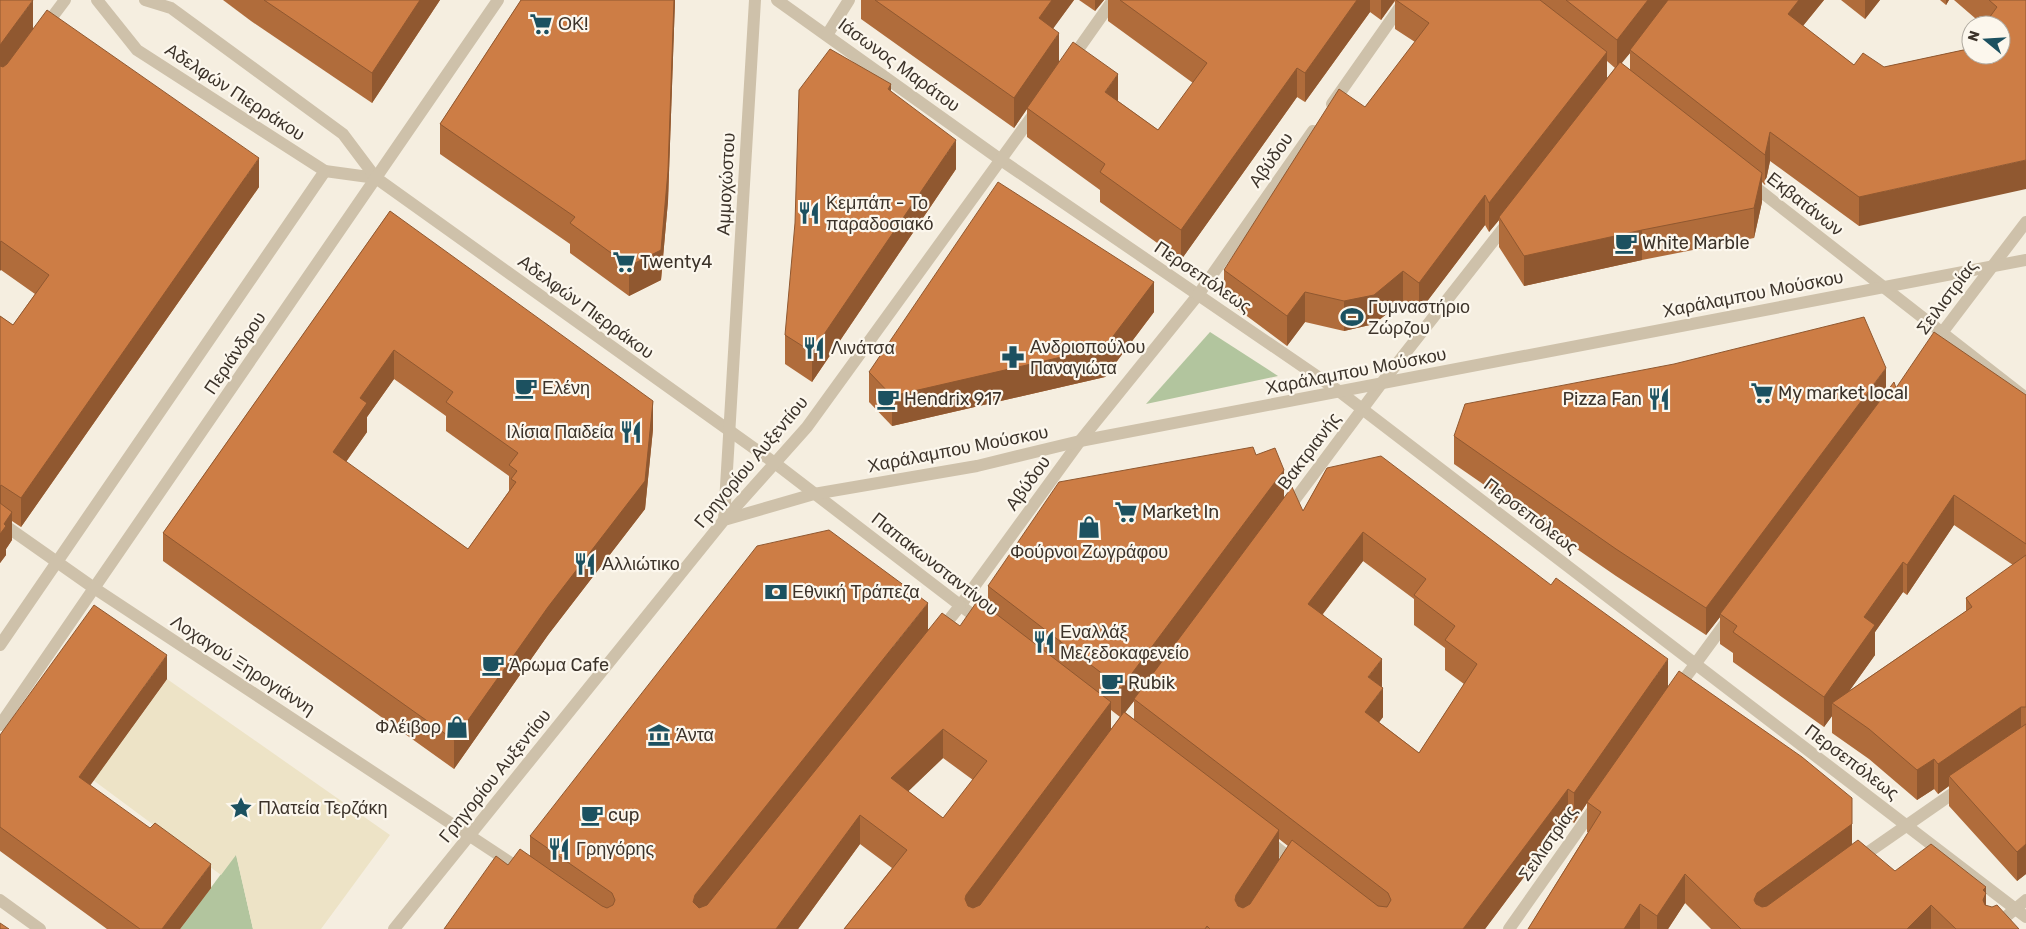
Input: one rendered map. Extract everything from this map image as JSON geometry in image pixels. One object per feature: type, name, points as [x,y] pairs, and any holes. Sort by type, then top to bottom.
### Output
[{"type":"street","points":[[35,40],[65,0]]},
{"type":"street","name":"Αδελφών Πιερράκου","points":[[97,0],[137,50],[325,171],[376,178]]},
{"type":"street","name":"Αδελφών Πιερράκου","points":[[145,0],[171,8],[343,134],[376,178],[776,464]]},
{"type":"street","name":"Περιάνδρου","points":[[0,725],[498,0]]},
{"type":"street","name":"Αμμοχώστου","points":[[724,520],[755,0]]},
{"type":"street","name":"Ιάσωνος Μαράτου","points":[[777,0],[1001,160]]},
{"type":"street","points":[[827,35],[850,0]]},
{"type":"street","points":[[1063,72],[1113,0]]},
{"type":"street","name":"Αβύδου","points":[[929,644],[960,606],[1080,441],[1198,295],[1405,0]]},
{"type":"street","name":"Γρηγορίου Αυξεντίου","points":[[394,929],[724,520],[776,464],[807,427],[1040,104]]},
{"type":"street","name":"Περσεπόλεως","points":[[1001,160],[1340,392],[2026,917]]},
{"type":"street","name":"Περιάνδρου","points":[[0,645],[325,171]]},
{"type":"street","name":"Εκβατάνων","points":[[1743,177],[2026,398]]},
{"type":"street","name":"Βακτριανής","points":[[1280,518],[1381,384],[1515,212]]},
{"type":"street","name":"Σειλιστρίας","points":[[1918,364],[2026,222]]},
{"type":"street","name":"Χαράλαμπου Μούσκου","points":[[724,520],[814,494],[977,466],[1080,441],[2026,260]]},
{"type":"street","name":"Παπακωνσταντίνου","points":[[776,464],[991,629]]},
{"type":"street","name":"Λοχαγού Ξηρογιάννη","points":[[0,522],[94,588],[470,834],[534,878]]},
{"type":"street","points":[[1672,696],[1736,609]]},
{"type":"street","points":[[1850,865],[1970,782]]},
{"type":"street","name":"Σειλιστρίας","points":[[1509,929],[1605,792]]},
{"type":"street","points":[[1252,829],[1288,862],[1306,870]]},
{"type":"street","points":[[0,900],[40,929]]},
{"type":"street","points":[[1991,929],[2026,900]]},
{"type":"green space","points":[[1210,332],[1278,376],[1146,404]]},
{"type":"green space","points":[[236,854],[253,929],[180,929]]},
{"type":"shaded area","name":"Πλατεία Τερζάκη","points":[[167,679],[390,835],[321,929],[253,929],[236,855],[221,875],[93,780]]},
{"type":"building","points":[[0,0],[33,0],[0,45]]},
{"type":"building","points":[[264,0],[420,0],[372,73]]},
{"type":"building","points":[[521,0],[674,0],[668,171],[661,250],[629,266],[570,223],[575,217],[440,124]]},
{"type":"building","points":[[875,0],[1052,0],[1039,18],[1059,33],[1014,98]]},
{"type":"building","points":[[1120,0],[1357,0],[1305,73],[1297,68],[1181,230],[1100,172],[1105,164],[1027,108],[1073,42],[1118,74],[1105,92],[1158,130],[1207,63]]},
{"type":"building","points":[[1396,0],[1540,0],[1607,52],[1489,203],[1485,195],[1419,283],[1403,271],[1374,295],[1344,301],[1305,292],[1287,316],[1224,270],[1339,89],[1365,107],[1429,23]]},
{"type":"building","points":[[1566,0],[1648,0],[1617,40]]},
{"type":"building","points":[[1668,0],[1799,0],[1788,14],[1854,65],[1863,53],[1884,67],[1961,50],[1961,65],[2011,65],[2011,15],[1991,15],[1997,7],[1989,0],[2026,0],[2026,160],[1859,197],[1770,132],[1765,155],[1630,50]]},
{"type":"building","points":[[47,10],[259,158],[21,498],[0,486],[0,316],[13,325],[49,275],[0,242],[0,66],[3,67],[7,64]]},
{"type":"building","points":[[830,49],[891,84],[888,89],[956,140],[812,352],[785,335],[795,223],[799,90]]},
{"type":"building","points":[[1620,62],[1762,173],[1754,208],[1524,256],[1499,217]]},
{"type":"building","points":[[998,182],[1154,282],[1105,347],[892,396],[869,372]]},
{"type":"building","points":[[390,211],[653,401],[645,481],[548,607],[454,740],[163,533]],"holes":[[[394,350],[453,392],[446,402],[518,453],[509,465],[517,471],[511,479],[516,482],[468,549],[333,452],[367,403],[360,398]]]},
{"type":"building","points":[[1864,317],[1886,368],[1706,608],[1616,549],[1454,436],[1465,404],[1674,364]]},
{"type":"building","points":[[1934,332],[2026,395],[2026,544],[1954,495],[1907,565],[1903,562],[1864,617],[1875,625],[1824,697],[1733,632],[1737,626],[1720,614],[1894,382],[1896,388]]},
{"type":"building","points":[[1253,447],[1256,455],[1275,448],[1284,470],[1121,688],[988,586],[1059,482]]},
{"type":"building","points":[[1381,456],[1551,585],[1556,578],[1668,659],[1574,793],[1568,789],[1463,929],[1210,929],[1207,926],[1205,929],[844,929],[907,850],[860,815],[776,929],[444,929],[496,856],[508,865],[520,849],[602,906],[607,908],[613,905],[615,900],[612,893],[530,836],[757,546],[829,530],[928,603],[695,895],[693,902],[699,908],[707,905],[942,613],[960,626],[978,600],[1111,702],[966,895],[965,899],[968,906],[973,908],[980,905],[1124,712],[1279,830],[1236,895],[1235,900],[1238,906],[1243,908],[1250,904],[1292,840],[1378,906],[1387,907],[1391,900],[1388,893],[1134,699],[1292,487],[1303,511],[1327,468]],"holes":[[[1363,532],[1426,579],[1414,595],[1455,626],[1445,640],[1477,664],[1419,753],[1365,712],[1383,688],[1368,677],[1382,659],[1308,604]],[[943,729],[987,761],[943,818],[891,778]]]},
{"type":"building","points":[[0,503],[12,512],[0,534]]},
{"type":"building","points":[[2026,555],[2026,707],[2021,707],[1938,764],[1934,759],[1917,770],[1869,729],[1832,703],[1972,607],[1966,598]]},
{"type":"building","points":[[94,605],[167,655],[79,777],[150,828],[155,823],[211,864],[162,929],[140,929],[0,827],[0,735]]},
{"type":"building","points":[[1679,671],[1802,757],[1852,798],[1852,824],[1757,893],[1754,900],[1756,904],[1762,907],[1767,906],[1858,840],[1895,871],[1931,844],[1986,887],[1983,890],[1986,893],[1983,900],[1985,905],[1992,907],[1997,905],[2019,929],[1956,929],[1931,905],[1907,929],[1741,929],[1685,874],[1657,916],[1640,904],[1624,929],[1528,929],[1601,812],[1587,802]]},
{"type":"building","points":[[2026,724],[2026,844],[2017,852],[1949,776]]},
{"type":"building","points":[[0,923],[9,929],[0,929]]},
{"type":"place","name":"ΟΚ!","points":[[541,24]]},
{"type":"place","name":"Κεμπάπ - Το παραδοσιακό","points":[[809,213]]},
{"type":"place","name":"White Marble","points":[[1626,243]]},
{"type":"place","name":"Twenty4","points":[[624,262]]},
{"type":"place","name":"Γυμναστήριο Ζώρζου","points":[[1352,317]]},
{"type":"place","name":"Λινάτσα","points":[[814,348]]},
{"type":"place","name":"Ανδριοπούλου Παναγιώτα","points":[[1013,357]]},
{"type":"place","name":"Ελένη","points":[[526,388]]},
{"type":"place","name":"My market local","points":[[1762,393]]},
{"type":"place","name":"Hendrix 917","points":[[888,399]]},
{"type":"place","name":"Pizza Fan","points":[[1659,399]]},
{"type":"place","name":"Ιλίσια Παιδεία","points":[[631,432]]},
{"type":"place","name":"Market In","points":[[1126,512]]},
{"type":"place","name":"Φούρνοι Ζωγράφου","points":[[1089,527]]},
{"type":"place","name":"Αλλιώτικο","points":[[585,564]]},
{"type":"place","name":"Εθνική Τράπεζα","points":[[776,592]]},
{"type":"place","name":"Εναλλάξ Μεζεδοκαφενείο","points":[[1044,642]]},
{"type":"place","name":"Άρωμα Cafe","points":[[493,665]]},
{"type":"place","name":"Rubik","points":[[1112,683]]},
{"type":"place","name":"Φλέιβορ","points":[[457,727]]},
{"type":"place","name":"Άντα","points":[[659,735]]},
{"type":"place","name":"Πλατεία Τερζάκη","points":[[241,808]]},
{"type":"place","name":"cup","points":[[592,815]]},
{"type":"place","name":"Γρηγόρης","points":[[559,849]]}]
